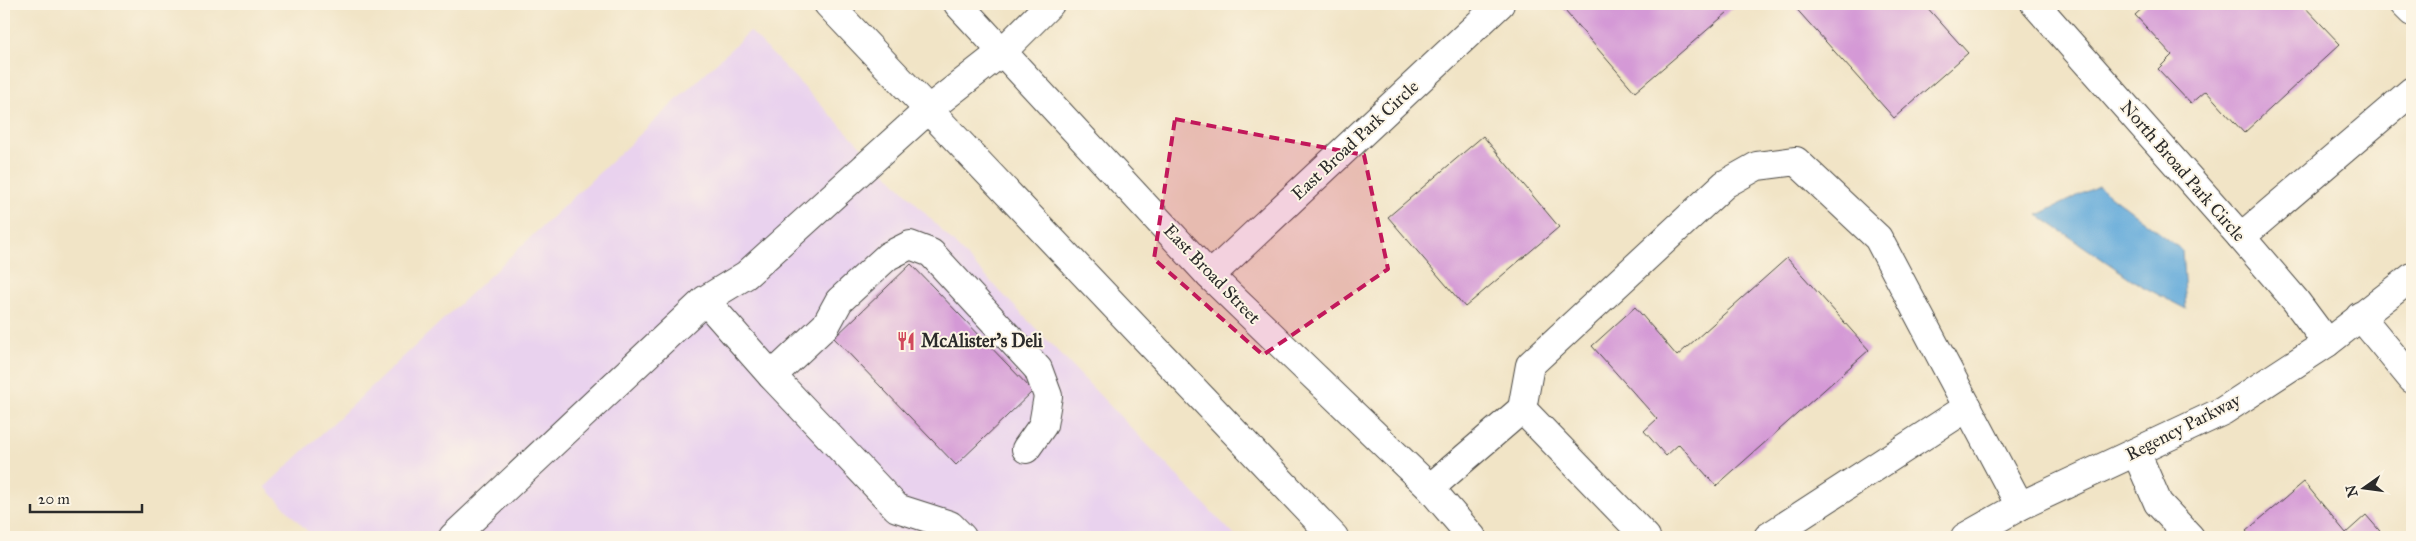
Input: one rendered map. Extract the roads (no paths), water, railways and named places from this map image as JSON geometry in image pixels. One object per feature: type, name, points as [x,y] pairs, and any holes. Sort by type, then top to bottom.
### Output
[{"type":"main road","points":[[828,4],[1334,537]]},
{"type":"main road","name":"East Broad Street","points":[[958,4],[1210,276],[1430,488],[1472,537]]},
{"type":"main road","points":[[453,537],[705,300],[746,275],[929,109],[1003,51],[1050,4]]},
{"type":"main road","name":"East Broad Park Circle","points":[[1210,276],[1500,4]]},
{"type":"main road","points":[[2404,4],[2412,12]]},
{"type":"main road","name":"North Broad Park Circle","points":[[2039,5],[2295,300],[2327,343]]},
{"type":"main road","points":[[2241,237],[2412,91]]},
{"type":"main road","points":[[1430,488],[1522,409],[1530,365],[1725,184],[1758,166],[1796,161],[1878,238],[2020,506]]},
{"type":"main road","points":[[772,376],[826,326],[839,301],[888,256],[910,244],[931,253],[1038,369],[1048,396],[1043,425],[1026,449]]},
{"type":"main road","name":"Regency Parkway","points":[[1965,537],[2020,506],[2223,411],[2327,343],[2412,277]]},
{"type":"main road","points":[[705,300],[772,376],[897,508],[950,525],[962,537]]},
{"type":"main road","points":[[2360,316],[2412,379]]},
{"type":"main road","points":[[1768,537],[1968,407]]},
{"type":"main road","points":[[1522,409],[1646,537]]},
{"type":"main road","points":[[2136,452],[2158,502],[2190,537]]},
{"type":"water","points":[[2098,186],[2182,250],[2186,309],[2140,285],[2038,215]]},
{"type":"place","name":"McAlister's Deli","points":[[906,341]]}]
